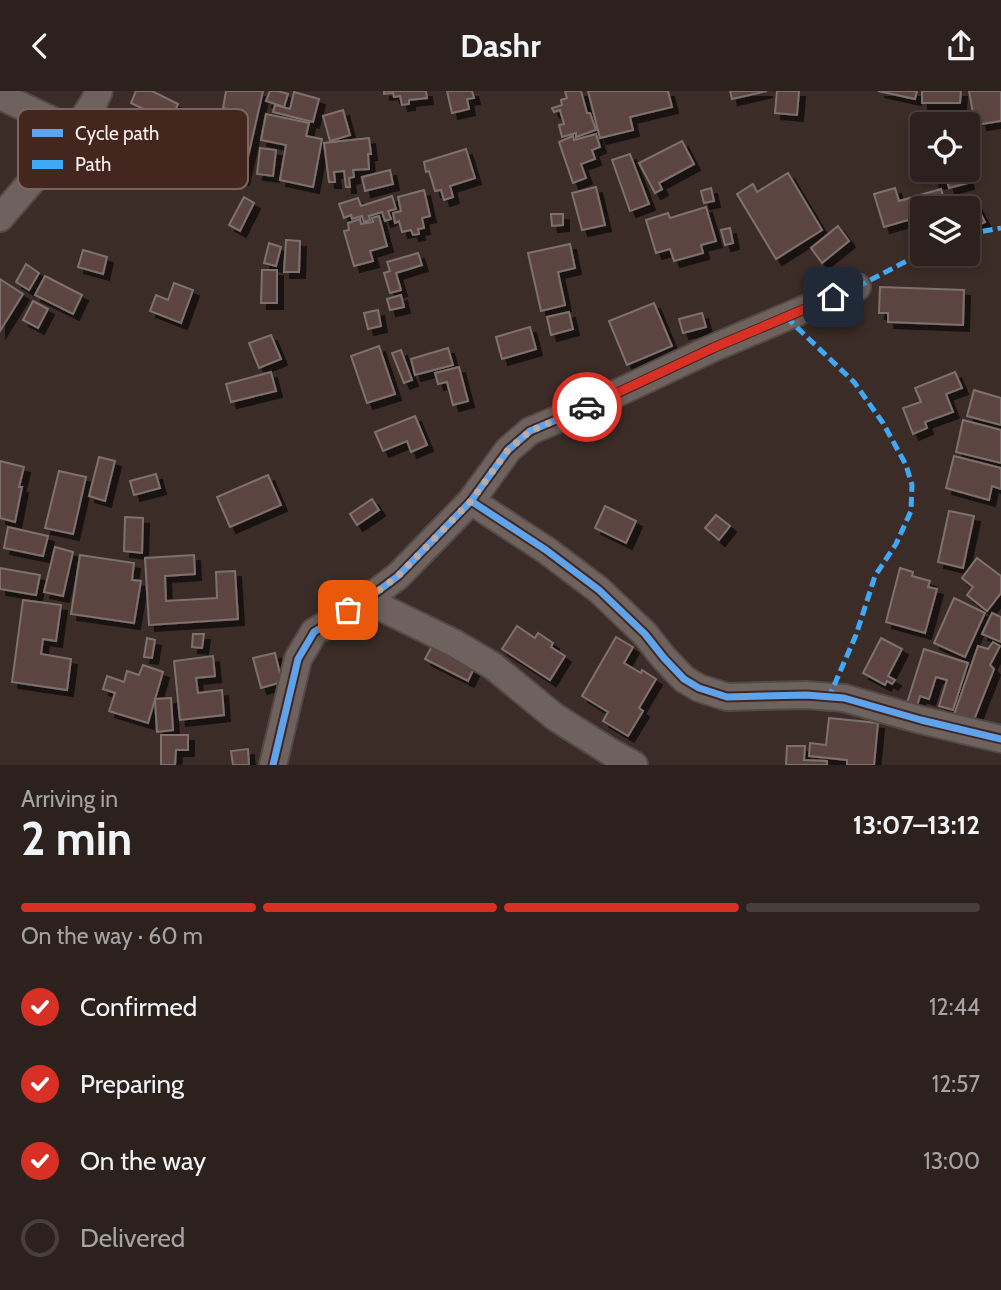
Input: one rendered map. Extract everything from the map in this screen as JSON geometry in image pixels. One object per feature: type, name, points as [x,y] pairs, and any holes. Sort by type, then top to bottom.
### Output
[{"type":"street","points":[[89,109],[99,91]]},
{"type":"street","points":[[0,96],[28,109]]},
{"type":"street","points":[[0,218],[25,189]]},
{"type":"street","points":[[273,765],[298,659],[314,632],[366,600],[398,576],[471,501],[508,450],[530,431],[713,348],[857,287]]},
{"type":"street","points":[[471,501],[547,550],[599,590],[645,634],[684,679],[699,688],[727,697],[806,695],[844,698],[1001,739]]},
{"type":"street","points":[[366,600],[454,643],[493,666],[555,717],[634,765]]},
{"type":"building","points":[[136,91],[152,91],[178,104],[176,109],[143,109],[131,103]]},
{"type":"building","points":[[226,91],[263,91],[248,157],[248,109],[223,108]]},
{"type":"building","points":[[270,91],[288,94],[284,107],[266,101]]},
{"type":"building","points":[[384,91],[426,91],[427,98],[409,100],[409,104],[402,105],[400,96],[394,97],[393,93],[384,94]]},
{"type":"building","points":[[447,91],[472,91],[474,98],[467,99],[469,109],[452,113]]},
{"type":"building","points":[[565,91],[581,91],[587,113],[590,113],[596,130],[576,137],[576,133],[562,137],[559,125],[564,124],[560,110],[554,112],[552,108],[562,105],[561,100],[567,98]]},
{"type":"building","points":[[588,91],[668,91],[672,107],[630,117],[633,130],[600,138]]},
{"type":"building","points":[[730,91],[767,91],[732,99]]},
{"type":"building","points":[[777,91],[799,91],[797,115],[775,113]]},
{"type":"building","points":[[878,91],[917,91],[915,99]]},
{"type":"building","points":[[922,91],[961,91],[960,103],[922,103]]},
{"type":"building","points":[[969,91],[1001,91],[1001,121],[981,124],[980,112],[973,112]]},
{"type":"building","points":[[294,92],[319,99],[313,122],[273,112],[275,105],[290,109]]},
{"type":"building","points":[[343,110],[350,135],[330,141],[323,116]]},
{"type":"building","points":[[266,114],[309,123],[306,136],[322,139],[313,187],[280,180],[286,145],[261,140]]},
{"type":"building","points":[[596,134],[600,147],[592,150],[595,159],[581,164],[586,178],[573,183],[559,142],[573,136],[574,140]]},
{"type":"building","points":[[369,138],[369,169],[353,170],[354,177],[349,178],[350,187],[346,187],[344,171],[334,172],[335,182],[329,182],[324,143]]},
{"type":"building","points":[[682,141],[694,164],[659,183],[662,189],[655,193],[639,163]]},
{"type":"building","points":[[260,148],[276,150],[273,176],[257,174]]},
{"type":"building","points":[[466,149],[475,178],[450,186],[453,197],[444,200],[441,190],[435,191],[424,162]]},
{"type":"building","points":[[630,154],[649,204],[630,211],[612,160]]},
{"type":"building","points":[[390,170],[393,184],[365,191],[362,177]]},
{"type":"building","points":[[788,173],[822,230],[776,259],[737,194],[753,184],[757,192]]},
{"type":"building","points":[[947,182],[968,182],[968,183],[949,188]]},
{"type":"building","points":[[596,187],[605,225],[582,230],[572,193]]},
{"type":"building","points":[[711,188],[714,201],[704,203],[701,191]]},
{"type":"building","points":[[895,188],[899,201],[910,198],[910,219],[884,227],[874,194]]},
{"type":"building","points":[[941,189],[943,196],[916,196]]},
{"type":"building","points":[[424,190],[430,216],[422,218],[424,228],[418,229],[419,234],[413,235],[411,230],[402,232],[399,221],[395,223],[393,213],[401,211],[398,197]]},
{"type":"building","points":[[392,196],[396,209],[388,211],[391,219],[385,221],[382,212],[369,216],[370,220],[364,222],[362,216],[352,219],[351,215],[344,218],[339,204],[358,198],[361,206]]},
{"type":"building","points":[[244,197],[254,203],[240,231],[229,225]]},
{"type":"building","points":[[706,207],[716,241],[701,245],[703,253],[674,261],[670,249],[656,253],[646,220],[668,213],[670,218]]},
{"type":"building","points":[[551,214],[563,214],[563,225],[552,226]]},
{"type":"building","points":[[379,216],[387,246],[370,251],[373,261],[354,266],[344,231],[349,230],[348,223],[360,219],[361,224],[373,222],[372,218]]},
{"type":"building","points":[[838,226],[849,241],[822,263],[811,248]]},
{"type":"building","points":[[730,228],[733,243],[725,245],[721,230]]},
{"type":"building","points":[[286,240],[300,241],[299,272],[284,272]]},
{"type":"building","points":[[269,243],[281,247],[276,266],[264,263]]},
{"type":"building","points":[[570,244],[575,268],[558,272],[565,305],[541,311],[528,253]]},
{"type":"building","points":[[83,250],[107,257],[103,274],[78,267]]},
{"type":"building","points":[[418,253],[422,265],[396,273],[401,290],[390,293],[384,273],[390,271],[387,262]]},
{"type":"building","points":[[26,264],[39,273],[29,290],[16,282]]},
{"type":"building","points":[[262,270],[277,270],[277,303],[261,303]]},
{"type":"building","points":[[45,276],[82,295],[73,314],[35,295]]},
{"type":"building","points":[[0,279],[23,294],[0,331]]},
{"type":"building","points":[[174,283],[193,290],[181,323],[150,311],[156,295],[168,300]]},
{"type":"building","points":[[880,287],[964,290],[963,325],[888,322],[888,313],[879,313]]},
{"type":"building","points":[[401,295],[404,307],[390,310],[387,299]]},
{"type":"building","points":[[33,301],[48,309],[38,328],[23,320]]},
{"type":"building","points":[[654,303],[672,346],[627,365],[609,321]]},
{"type":"building","points":[[378,310],[381,326],[368,329],[364,313]]},
{"type":"building","points":[[569,312],[573,329],[551,335],[547,317]]},
{"type":"building","points":[[702,313],[706,327],[683,333],[679,319]]},
{"type":"building","points":[[530,327],[536,349],[502,359],[496,337]]},
{"type":"building","points":[[271,335],[281,359],[259,368],[249,343]]},
{"type":"building","points":[[379,346],[395,394],[367,403],[351,356]]},
{"type":"building","points":[[448,348],[453,365],[415,375],[411,359]]},
{"type":"building","points":[[401,350],[412,380],[404,383],[392,353]]},
{"type":"building","points":[[459,367],[468,401],[453,405],[447,382],[438,384],[435,373]]},
{"type":"building","points":[[271,372],[276,391],[231,402],[226,384]]},
{"type":"building","points":[[955,372],[962,388],[946,394],[953,412],[925,422],[927,428],[913,434],[903,408],[921,402],[915,388]]},
{"type":"building","points":[[974,390],[1001,398],[1001,425],[967,416]]},
{"type":"building","points":[[415,416],[427,445],[411,452],[407,441],[383,451],[375,432]]},
{"type":"building","points":[[963,420],[1001,430],[1001,463],[956,452]]},
{"type":"building","points":[[954,456],[1001,468],[1001,489],[992,486],[989,500],[946,488]]},
{"type":"building","points":[[99,457],[115,461],[105,501],[89,496]]},
{"type":"building","points":[[0,461],[24,467],[15,522],[0,518]]},
{"type":"building","points":[[59,471],[86,477],[73,534],[45,528]]},
{"type":"building","points":[[156,474],[160,488],[134,495],[130,481]]},
{"type":"building","points":[[268,475],[281,505],[230,527],[217,497]]},
{"type":"building","points":[[372,499],[379,510],[357,525],[350,514]]},
{"type":"building","points":[[605,506],[636,521],[626,543],[595,528]]},
{"type":"building","points":[[949,511],[974,516],[963,568],[938,562]]},
{"type":"building","points":[[716,515],[730,526],[719,540],[705,528]]},
{"type":"building","points":[[125,517],[143,518],[142,553],[124,551]]},
{"type":"building","points":[[8,527],[48,536],[43,556],[4,548]]},
{"type":"building","points":[[55,547],[73,552],[63,596],[44,592]]},
{"type":"building","points":[[80,555],[134,563],[132,580],[141,581],[134,623],[71,614]]},
{"type":"building","points":[[194,555],[195,574],[165,576],[166,601],[217,598],[216,572],[235,571],[238,619],[149,625],[145,558]]},
{"type":"building","points":[[977,558],[1001,576],[1001,593],[987,611],[967,595],[973,587],[962,578]]},
{"type":"building","points":[[0,568],[40,575],[36,595],[0,589]]},
{"type":"building","points":[[900,568],[913,572],[912,576],[930,581],[928,587],[937,589],[925,633],[886,622]]},
{"type":"building","points":[[954,598],[985,613],[965,657],[934,643]]},
{"type":"building","points":[[23,600],[61,605],[56,641],[43,639],[41,654],[71,659],[67,690],[12,682]]},
{"type":"building","points":[[992,613],[1001,617],[1001,642],[982,634]]},
{"type":"building","points":[[517,626],[535,638],[538,633],[553,643],[551,647],[565,656],[550,680],[502,649]]},
{"type":"building","points":[[193,634],[204,634],[202,648],[192,647]]},
{"type":"building","points":[[616,637],[633,647],[624,663],[656,679],[639,708],[643,711],[628,736],[603,721],[608,712],[582,696]]},
{"type":"building","points":[[147,638],[155,640],[152,658],[144,657]]},
{"type":"building","points":[[881,638],[902,649],[888,676],[895,680],[892,684],[887,681],[885,685],[863,673]]},
{"type":"building","points":[[993,642],[1000,646],[990,665],[994,669],[972,725],[953,718],[978,646],[988,649]]},
{"type":"building","points":[[433,644],[475,666],[468,681],[425,659]]},
{"type":"building","points":[[924,649],[968,663],[953,710],[939,706],[947,680],[936,677],[929,699],[920,696],[917,706],[907,703]]},
{"type":"building","points":[[275,653],[282,682],[261,688],[253,658]]},
{"type":"building","points":[[213,656],[215,676],[196,678],[198,693],[222,690],[224,715],[180,720],[174,661]]},
{"type":"building","points":[[143,665],[163,672],[148,723],[109,711],[115,693],[103,689],[107,676],[124,682],[127,671],[139,675]]},
{"type":"building","points":[[171,698],[173,730],[157,732],[155,699]]},
{"type":"building","points":[[829,718],[878,723],[874,765],[847,765],[847,760],[809,756],[810,743],[826,745]]},
{"type":"building","points":[[161,735],[188,735],[188,750],[176,750],[175,765],[161,765]]},
{"type":"building","points":[[787,746],[805,746],[804,760],[827,761],[827,765],[786,765]]},
{"type":"building","points":[[248,749],[249,765],[233,765],[231,751]]},
{"type":"marked path","points":[[980,232],[1001,228]]},
{"type":"marked path","points":[[857,287],[910,259]]},
{"type":"marked path","points":[[786,317],[854,382],[883,423],[906,465],[912,485],[911,511],[896,544],[875,576],[856,635],[829,697]]},
{"type":"cycle path","points":[[273,765],[298,659],[314,632],[366,600],[398,576],[471,501],[508,450],[530,431],[713,348],[857,287]]},
{"type":"cycle path","points":[[471,501],[546,550],[599,590],[645,634],[684,679],[699,688],[727,697],[806,695],[844,698],[1001,739]]},
{"type":"way so far","points":[[348,610],[398,576],[471,501],[508,450],[530,431],[587,407]]},
{"type":"route","points":[[587,407],[713,348],[833,297]]}]
